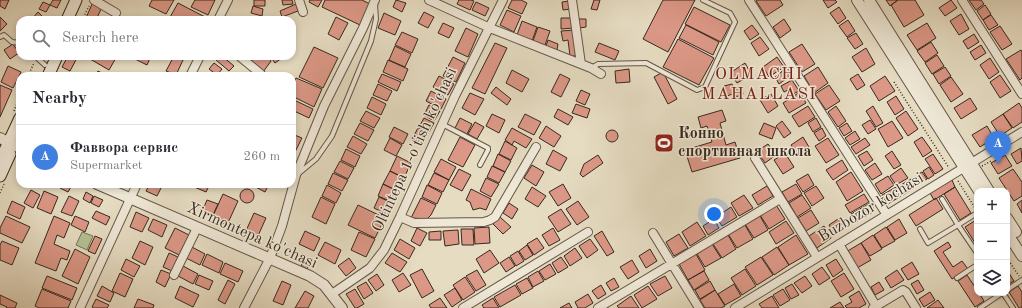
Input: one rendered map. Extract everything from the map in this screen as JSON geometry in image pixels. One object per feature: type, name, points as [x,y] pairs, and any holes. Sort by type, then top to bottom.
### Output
[{"type":"main road","points":[[69,16],[76,0]]},
{"type":"main road","points":[[77,16],[84,0]]},
{"type":"main road","points":[[42,72],[47,60]]},
{"type":"main road","points":[[50,72],[55,60]]},
{"type":"main road","points":[[0,176],[16,130]]},
{"type":"main road","points":[[0,161],[11,144]]},
{"type":"street","points":[[93,0],[116,13]]},
{"type":"street","points":[[220,16],[228,0]]},
{"type":"street","points":[[299,0],[303,12]]},
{"type":"street","points":[[429,0],[490,28],[591,68],[601,74]]},
{"type":"street","name":"Oltintepa 1-o'tish ko'chasi","points":[[332,294],[370,268],[384,250],[441,124],[503,0]]},
{"type":"street","points":[[572,0],[581,64]]},
{"type":"street","points":[[749,0],[887,215]]},
{"type":"street","points":[[857,0],[987,188]]},
{"type":"street","points":[[869,0],[971,166],[978,188]]},
{"type":"street","points":[[962,0],[1022,94]]},
{"type":"street","points":[[296,175],[324,106],[375,1]]},
{"type":"street","points":[[192,72],[198,60]]},
{"type":"street","points":[[244,60],[259,72]]},
{"type":"street","name":"Buzbozor kochasi","points":[[735,308],[838,244],[971,166],[1022,132]]},
{"type":"street","points":[[400,217],[414,223],[484,222],[490,220],[495,217],[536,146]]},
{"type":"street","points":[[755,158],[817,257]]},
{"type":"street","name":"Xirmontepa ko'chasi","points":[[106,188],[314,278],[324,285],[342,308]]},
{"type":"street","points":[[80,308],[135,188]]},
{"type":"street","points":[[244,308],[270,258],[282,226],[292,188]]},
{"type":"street","points":[[598,308],[780,199]]},
{"type":"street","points":[[1010,224],[1016,235],[1022,256]]},
{"type":"street","points":[[174,275],[197,228]]},
{"type":"street","points":[[463,308],[588,232]]},
{"type":"street","points":[[653,233],[699,308]]},
{"type":"street","points":[[838,244],[874,307],[903,290],[906,292],[916,308]]},
{"type":"lane","points":[[591,68],[598,64],[646,63],[697,90],[702,89],[705,87],[735,22],[730,14],[703,0]]},
{"type":"lane","points":[[296,175],[316,159],[332,136],[371,41],[376,19],[375,1]]},
{"type":"lane","points":[[0,37],[4,35],[12,42],[16,42]]},
{"type":"lane","points":[[441,124],[488,148],[480,165]]},
{"type":"lane","points":[[942,199],[974,249]]},
{"type":"lane","points":[[920,229],[928,243],[974,214]]},
{"type":"lane","points":[[957,278],[974,267]]},
{"type":"lane","points":[[1010,288],[1022,280]]},
{"type":"lane","points":[[980,308],[998,296]]},
{"type":"lane","points":[[1005,296],[1013,308]]},
{"type":"path","points":[[84,16],[93,0]]},
{"type":"path","points":[[30,72],[34,60]]},
{"type":"path","points":[[894,82],[950,170]]},
{"type":"path","points":[[971,166],[995,158]]},
{"type":"path","points":[[958,181],[974,207]]},
{"type":"path","points":[[1008,260],[1022,280]]},
{"type":"green space","points":[[82,232],[93,236],[87,250],[76,245]]},
{"type":"building","points":[[0,0],[9,0],[5,9],[0,6]]},
{"type":"building","points":[[53,0],[61,0],[57,8],[50,5]]},
{"type":"building","points":[[152,0],[174,0],[166,14],[149,6]]},
{"type":"building","points":[[195,0],[215,0],[208,15],[191,7]]},
{"type":"building","points":[[254,0],[265,0],[265,6],[254,6]]},
{"type":"building","points":[[282,0],[292,0],[293,4],[283,5]]},
{"type":"building","points":[[310,0],[322,0],[318,7],[309,2]]},
{"type":"building","points":[[325,0],[362,0],[370,4],[360,25],[322,7]]},
{"type":"building","points":[[396,0],[406,3],[402,12],[393,7]]},
{"type":"building","points":[[459,0],[474,1],[470,10],[457,4]]},
{"type":"building","points":[[512,0],[521,0],[527,3],[522,14],[508,8]]},
{"type":"building","points":[[594,0],[600,0],[597,10],[591,9]]},
{"type":"building","points":[[663,0],[695,0],[668,52],[643,39]]},
{"type":"building","points":[[780,0],[783,5],[766,16],[756,1]]},
{"type":"building","points":[[823,0],[835,0],[837,2],[828,8]]},
{"type":"building","points":[[886,0],[898,0],[890,6]]},
{"type":"building","points":[[898,0],[915,0],[924,15],[904,27],[891,5]]},
{"type":"building","points":[[951,0],[957,8],[945,16],[939,8]]},
{"type":"building","points":[[969,0],[981,0],[984,4],[976,10]]},
{"type":"building","points":[[570,1],[571,9],[563,10],[562,2]]},
{"type":"building","points":[[43,2],[50,5],[46,12],[39,9]]},
{"type":"building","points":[[93,2],[102,7],[98,16],[87,16]]},
{"type":"building","points":[[476,2],[489,8],[485,16],[472,10]]},
{"type":"building","points":[[178,3],[203,16],[171,16]]},
{"type":"building","points":[[296,4],[298,11],[282,16],[280,11]]},
{"type":"building","points":[[985,5],[991,14],[983,20],[977,11]]},
{"type":"building","points":[[253,6],[263,9],[262,16],[251,13]]},
{"type":"building","points":[[694,7],[730,25],[721,42],[685,24]]},
{"type":"building","points":[[839,7],[846,18],[838,24],[830,13]]},
{"type":"building","points":[[507,10],[521,16],[514,32],[500,25]]},
{"type":"building","points":[[38,12],[42,16],[34,16]]},
{"type":"building","points":[[424,12],[434,17],[428,28],[418,23]]},
{"type":"building","points":[[384,13],[401,21],[395,35],[378,28]]},
{"type":"building","points":[[961,14],[969,29],[959,35],[950,21]]},
{"type":"building","points":[[991,15],[998,25],[989,30],[983,20]]},
{"type":"building","points":[[0,17],[7,24],[0,31]]},
{"type":"building","points":[[336,17],[348,23],[339,40],[328,34]]},
{"type":"building","points":[[561,18],[573,18],[574,28],[561,29]]},
{"type":"building","points":[[579,19],[586,19],[586,27],[579,28]]},
{"type":"building","points":[[784,19],[791,30],[780,38],[773,27]]},
{"type":"building","points":[[848,20],[855,31],[847,37],[839,26]]},
{"type":"building","points":[[522,21],[537,27],[532,41],[517,35]]},
{"type":"building","points":[[443,23],[454,28],[449,38],[438,33]]},
{"type":"building","points":[[927,23],[936,38],[917,50],[907,35]]},
{"type":"building","points":[[686,25],[719,42],[713,55],[679,38]]},
{"type":"building","points":[[752,25],[759,34],[750,40],[744,31]]},
{"type":"building","points":[[1000,26],[1012,44],[1002,50],[990,32]]},
{"type":"building","points":[[538,27],[550,31],[545,45],[533,41]]},
{"type":"building","points":[[466,28],[478,34],[468,57],[455,51]]},
{"type":"building","points":[[575,30],[578,56],[570,56],[568,40],[563,41],[561,31]]},
{"type":"building","points":[[402,32],[418,39],[412,53],[395,45]]},
{"type":"building","points":[[856,33],[863,44],[855,49],[847,38]]},
{"type":"building","points":[[974,34],[979,42],[968,49],[963,41]]},
{"type":"building","points":[[760,37],[769,49],[759,56],[751,43]]},
{"type":"building","points":[[678,39],[714,58],[699,85],[663,67]]},
{"type":"building","points":[[548,40],[558,44],[557,50],[546,46]]},
{"type":"building","points":[[931,42],[938,53],[925,62],[917,51]]},
{"type":"building","points":[[495,43],[507,48],[485,94],[472,88]]},
{"type":"building","points":[[599,43],[619,51],[615,60],[595,52]]},
{"type":"building","points":[[13,44],[16,48],[16,55],[10,59],[4,50]]},
{"type":"building","points":[[802,44],[815,64],[802,72],[789,52]]},
{"type":"building","points":[[981,45],[986,53],[975,60],[970,52]]},
{"type":"building","points":[[395,46],[411,54],[405,67],[389,60]]},
{"type":"building","points":[[314,47],[338,58],[323,88],[299,77]]},
{"type":"building","points":[[866,48],[875,64],[862,72],[852,57]]},
{"type":"building","points":[[1021,50],[1022,78],[1020,80],[1006,59]]},
{"type":"building","points":[[937,55],[944,66],[932,74],[925,63]]},
{"type":"building","points":[[453,57],[465,63],[456,82],[443,76]]},
{"type":"building","points":[[777,57],[784,67],[769,77],[763,67]]},
{"type":"building","points":[[990,58],[999,72],[989,79],[980,65]]},
{"type":"building","points":[[66,60],[76,60],[70,71],[62,67]]},
{"type":"building","points":[[92,60],[115,60],[109,70]]},
{"type":"building","points":[[137,60],[149,60],[147,65]]},
{"type":"building","points":[[172,60],[183,60],[177,72],[166,71]]},
{"type":"building","points":[[216,60],[227,60],[234,66],[229,71]]},
{"type":"building","points":[[252,60],[271,61],[263,72],[251,62]]},
{"type":"building","points":[[388,60],[408,69],[403,81],[383,72]]},
{"type":"building","points":[[214,63],[222,69],[220,72],[213,72],[209,69]]},
{"type":"building","points":[[745,63],[750,72],[743,77],[744,79],[737,83],[730,73]]},
{"type":"building","points":[[8,66],[21,72],[16,72],[16,82],[13,88],[1,82]]},
{"type":"building","points":[[818,67],[828,83],[814,93],[804,76]]},
{"type":"building","points":[[945,67],[951,76],[939,84],[933,74]]},
{"type":"building","points":[[629,69],[630,82],[616,83],[615,71]]},
{"type":"building","points":[[785,69],[790,76],[779,84],[775,77]]},
{"type":"building","points":[[512,70],[529,79],[522,92],[506,83]]},
{"type":"building","points":[[663,72],[677,99],[668,104],[654,77]]},
{"type":"building","points":[[382,74],[401,82],[397,91],[378,82]]},
{"type":"building","points":[[560,74],[570,79],[561,97],[551,92]]},
{"type":"building","points":[[858,74],[865,85],[857,90],[850,79]]},
{"type":"building","points":[[1000,75],[1011,91],[1000,98],[990,82]]},
{"type":"building","points":[[439,76],[454,84],[448,95],[433,87]]},
{"type":"building","points":[[885,76],[895,91],[879,101],[870,86]]},
{"type":"building","points":[[951,77],[963,94],[951,102],[940,85]]},
{"type":"building","points":[[296,78],[322,89],[314,107],[296,98]]},
{"type":"building","points":[[792,80],[799,91],[791,95],[788,90],[784,92],[781,86]]},
{"type":"building","points":[[378,84],[392,91],[387,101],[373,95]]},
{"type":"building","points":[[732,84],[734,90],[741,87],[743,94],[736,97],[735,93],[727,96],[724,86]]},
{"type":"building","points":[[0,85],[12,90],[0,117]]},
{"type":"building","points":[[829,85],[840,101],[826,110],[815,94]]},
{"type":"building","points":[[496,87],[511,99],[507,105],[491,93]]},
{"type":"building","points":[[581,90],[590,94],[585,105],[576,101]]},
{"type":"building","points":[[431,91],[446,99],[441,109],[426,101]]},
{"type":"building","points":[[800,92],[806,103],[789,113],[783,103]]},
{"type":"building","points":[[470,93],[484,99],[475,115],[462,108]]},
{"type":"building","points":[[771,94],[778,106],[768,113],[760,100]]},
{"type":"building","points":[[896,96],[904,109],[895,115],[887,102]]},
{"type":"building","points":[[372,97],[386,104],[381,115],[367,108]]},
{"type":"building","points":[[970,98],[977,109],[961,119],[954,108]]},
{"type":"building","points":[[296,101],[313,109],[309,118],[296,112]]},
{"type":"building","points":[[1019,103],[1022,108],[1022,122],[1013,128],[1003,114]]},
{"type":"building","points":[[576,104],[590,109],[587,118],[572,113]]},
{"type":"building","points":[[429,105],[440,111],[434,121],[424,115]]},
{"type":"building","points":[[808,106],[815,117],[799,127],[792,116]]},
{"type":"building","points":[[836,106],[846,121],[838,127],[828,112]]},
{"type":"building","points":[[873,106],[883,123],[876,127],[866,111]]},
{"type":"building","points":[[558,109],[573,117],[568,125],[554,117]]},
{"type":"building","points":[[722,110],[726,121],[720,123],[726,145],[735,142],[740,158],[692,172],[685,150],[712,142],[707,126],[701,128],[698,117]]},
{"type":"building","points":[[366,111],[380,118],[374,128],[360,121]]},
{"type":"building","points":[[906,111],[918,129],[908,136],[896,118]]},
{"type":"building","points":[[492,114],[505,120],[499,133],[486,126]]},
{"type":"building","points":[[525,114],[541,122],[534,135],[518,127]]},
{"type":"building","points":[[1003,114],[1012,128],[1000,136],[991,122]]},
{"type":"building","points":[[424,118],[434,123],[429,132],[419,127]]},
{"type":"building","points":[[460,118],[472,124],[467,134],[455,128]]},
{"type":"building","points":[[816,118],[821,127],[813,132],[808,123]]},
{"type":"building","points":[[870,120],[876,129],[868,134],[862,125]]},
{"type":"building","points":[[782,121],[791,133],[784,138],[776,126]]},
{"type":"building","points":[[892,121],[903,138],[888,147],[878,129]]},
{"type":"building","points":[[475,122],[484,127],[477,139],[468,134]]},
{"type":"building","points":[[360,123],[374,130],[368,141],[354,134]]},
{"type":"building","points":[[764,123],[776,128],[772,139],[759,134]]},
{"type":"building","points":[[847,123],[852,131],[844,136],[839,128]]},
{"type":"building","points":[[546,126],[561,136],[554,147],[539,138]]},
{"type":"building","points":[[987,126],[994,138],[980,147],[972,135]]},
{"type":"building","points":[[394,127],[408,134],[403,144],[389,137]]},
{"type":"building","points":[[418,128],[428,133],[422,144],[412,139]]},
{"type":"building","points":[[512,128],[532,139],[526,148],[514,141],[512,145],[505,140]]},
{"type":"building","points":[[822,128],[826,136],[819,141],[814,133]]},
{"type":"building","points":[[610,130],[614,130],[618,136],[614,142],[610,142],[606,138],[606,134]]},
{"type":"building","points":[[855,131],[860,139],[850,145],[845,138]]},
{"type":"building","points":[[296,136],[302,138],[296,150]]},
{"type":"building","points":[[353,136],[367,144],[361,154],[347,147]]},
{"type":"building","points":[[460,137],[475,145],[463,167],[448,160]]},
{"type":"building","points":[[803,137],[809,147],[797,154],[791,145]]},
{"type":"building","points":[[922,137],[932,151],[923,157],[914,142]]},
{"type":"building","points":[[390,138],[402,145],[396,156],[384,150]]},
{"type":"building","points":[[828,138],[839,155],[826,163],[815,146]]},
{"type":"building","points":[[865,138],[870,145],[856,154],[851,147]]},
{"type":"building","points":[[505,141],[517,148],[511,160],[499,154]]},
{"type":"building","points":[[768,144],[776,155],[765,163],[757,151]]},
{"type":"building","points":[[1021,148],[1022,161],[1017,164],[1011,154]]},
{"type":"building","points":[[346,149],[360,156],[355,167],[341,160]]},
{"type":"building","points":[[553,150],[567,158],[560,171],[546,164]]},
{"type":"building","points":[[867,151],[873,160],[864,166],[858,156]]},
{"type":"building","points":[[892,151],[901,165],[894,169],[885,156]]},
{"type":"building","points":[[785,153],[794,167],[783,174],[774,160]]},
{"type":"building","points":[[498,154],[511,161],[505,172],[493,166]]},
{"type":"building","points":[[933,154],[943,169],[935,174],[925,159]]},
{"type":"building","points":[[598,155],[603,163],[583,177],[580,174],[584,164]]},
{"type":"building","points":[[1005,155],[1012,166],[998,174],[991,163]]},
{"type":"building","points":[[397,156],[411,163],[404,178],[390,171]]},
{"type":"building","points":[[441,159],[456,167],[449,180],[434,172]]},
{"type":"building","points":[[842,160],[848,170],[833,180],[826,170]]},
{"type":"building","points":[[340,161],[354,168],[348,179],[334,172]]},
{"type":"building","points":[[875,163],[882,174],[872,180],[865,170]]},
{"type":"building","points":[[532,165],[544,172],[536,186],[524,178]]},
{"type":"building","points":[[492,166],[505,172],[499,183],[487,177]]},
{"type":"building","points":[[929,167],[934,175],[928,179],[923,171]]},
{"type":"building","points":[[901,168],[908,178],[896,185],[890,176]]},
{"type":"building","points":[[459,169],[471,175],[462,191],[450,185]]},
{"type":"building","points":[[1013,169],[1022,182],[1022,196],[1014,201],[1010,195],[1010,188],[1006,188],[999,178]]},
{"type":"building","points":[[390,171],[404,178],[398,191],[383,184]]},
{"type":"building","points":[[851,172],[863,191],[847,201],[836,182]]},
{"type":"building","points":[[922,172],[927,179],[921,183],[917,175]]},
{"type":"building","points":[[333,173],[348,180],[342,191],[328,184]]},
{"type":"building","points":[[434,173],[449,180],[443,192],[428,185]]},
{"type":"building","points":[[808,174],[814,185],[803,192],[796,181]]},
{"type":"building","points":[[888,176],[894,185],[881,194],[875,184]]},
{"type":"building","points":[[916,176],[921,183],[912,189],[908,181]]},
{"type":"building","points":[[486,178],[499,184],[491,197],[480,191]]},
{"type":"building","points":[[952,180],[955,187],[934,200],[930,193]]},
{"type":"building","points":[[907,181],[912,189],[903,195],[898,187]]},
{"type":"building","points":[[383,184],[397,191],[392,202],[378,196]]},
{"type":"building","points":[[563,184],[571,198],[558,206],[549,192]]},
{"type":"building","points":[[796,184],[802,194],[788,202],[782,192]]},
{"type":"building","points":[[327,185],[341,193],[336,203],[322,196]]},
{"type":"building","points":[[427,185],[442,193],[437,204],[422,197]]},
{"type":"building","points":[[767,186],[773,196],[758,205],[752,195]]},
{"type":"building","points":[[816,186],[824,198],[812,206],[804,193]]},
{"type":"building","points":[[532,187],[546,196],[538,207],[525,199]]},
{"type":"building","points":[[896,187],[901,196],[888,204],[882,195]]},
{"type":"building","points":[[955,187],[971,213],[960,220],[944,194]]},
{"type":"building","points":[[60,188],[70,188],[68,192]]},
{"type":"building","points":[[148,188],[161,188],[157,196],[146,191]]},
{"type":"building","points":[[197,188],[208,188],[206,192]]},
{"type":"building","points":[[258,188],[267,188],[265,192]]},
{"type":"building","points":[[247,189],[252,191],[254,196],[252,201],[247,203],[242,201],[240,196],[242,191]]},
{"type":"building","points":[[471,189],[491,199],[486,210],[480,208],[473,210],[470,202],[466,200]]},
{"type":"building","points":[[31,190],[40,195],[33,208],[24,203]]},
{"type":"building","points":[[44,191],[58,197],[51,214],[37,208]]},
{"type":"building","points":[[86,192],[93,196],[90,203],[83,199]]},
{"type":"building","points":[[223,194],[238,201],[227,225],[212,218]]},
{"type":"building","points":[[864,194],[869,202],[850,213],[845,205]]},
{"type":"building","points":[[744,195],[753,208],[739,216],[731,203]]},
{"type":"building","points":[[802,195],[811,208],[797,217],[789,203]]},
{"type":"building","points":[[69,196],[79,201],[72,216],[61,212]]},
{"type":"building","points":[[94,196],[103,200],[99,207],[91,203]]},
{"type":"building","points":[[321,197],[335,204],[326,224],[312,217]]},
{"type":"building","points":[[379,197],[392,203],[386,214],[374,208]]},
{"type":"building","points":[[421,198],[436,205],[431,215],[427,219],[411,218]]},
{"type":"building","points":[[936,198],[943,209],[916,226],[909,215]]},
{"type":"building","points":[[207,200],[218,204],[212,217],[202,212]]},
{"type":"building","points":[[1022,200],[1022,213],[1017,204]]},
{"type":"building","points":[[12,201],[25,207],[20,219],[7,213]]},
{"type":"building","points":[[578,201],[589,217],[577,225],[566,209]]},
{"type":"building","points":[[509,203],[518,209],[512,219],[503,213]]},
{"type":"building","points":[[870,203],[875,211],[856,222],[851,214]]},
{"type":"building","points":[[358,205],[385,218],[375,238],[348,225]]},
{"type":"building","points":[[776,205],[785,219],[769,229],[760,215]]},
{"type":"building","points":[[731,207],[737,217],[722,226],[716,217]]},
{"type":"building","points":[[561,209],[571,224],[558,232],[548,217]]},
{"type":"building","points":[[811,210],[819,223],[806,231],[798,218]]},
{"type":"building","points":[[96,211],[110,217],[106,225],[92,218]]},
{"type":"building","points":[[136,212],[149,218],[142,232],[130,227]]},
{"type":"building","points":[[254,213],[266,218],[257,238],[245,233]]},
{"type":"building","points":[[6,216],[30,227],[22,243],[0,233],[0,228]]},
{"type":"building","points":[[54,216],[70,223],[64,238],[57,235],[54,244],[70,251],[67,260],[61,258],[56,271],[35,263]]},
{"type":"building","points":[[75,216],[89,222],[85,232],[71,225]]},
{"type":"building","points":[[760,216],[768,230],[754,238],[745,224]]},
{"type":"building","points":[[500,217],[511,227],[503,234],[493,224]]},
{"type":"building","points":[[153,219],[167,225],[162,237],[148,230]]},
{"type":"building","points":[[714,219],[719,228],[708,235],[703,226]]},
{"type":"building","points":[[838,219],[845,229],[835,235],[829,225]]},
{"type":"building","points":[[899,219],[907,233],[895,240],[887,227]]},
{"type":"building","points":[[786,221],[794,233],[776,244],[769,232]]},
{"type":"building","points":[[974,221],[974,241],[965,227]]},
{"type":"building","points":[[697,222],[706,236],[690,246],[682,232]]},
{"type":"building","points":[[745,225],[753,239],[737,248],[728,234]]},
{"type":"building","points":[[824,226],[831,238],[817,248],[809,236]]},
{"type":"building","points":[[489,227],[490,243],[475,244],[474,228]]},
{"type":"building","points":[[886,227],[895,241],[882,248],[874,235]]},
{"type":"building","points":[[175,228],[189,235],[179,255],[165,248]]},
{"type":"building","points":[[417,228],[427,233],[420,246],[411,241]]},
{"type":"building","points":[[553,228],[560,240],[549,246],[542,235]]},
{"type":"building","points":[[461,229],[473,229],[474,245],[462,245]]},
{"type":"building","points":[[458,230],[459,244],[445,246],[443,231]]},
{"type":"building","points":[[305,231],[320,238],[314,251],[299,244]]},
{"type":"building","points":[[441,231],[441,240],[429,240],[429,232]]},
{"type":"building","points":[[602,231],[614,252],[607,256],[594,236]]},
{"type":"building","points":[[359,232],[375,239],[366,257],[351,250]]},
{"type":"building","points":[[679,234],[688,248],[674,256],[666,242]]},
{"type":"building","points":[[728,235],[736,249],[722,258],[713,244]]},
{"type":"building","points":[[796,235],[808,254],[789,265],[778,247]]},
{"type":"building","points":[[873,235],[882,249],[870,256],[861,243]]},
{"type":"building","points":[[95,236],[102,239],[95,254],[88,251]]},
{"type":"building","points":[[537,238],[544,248],[534,255],[527,244]]},
{"type":"building","points":[[400,239],[415,248],[409,259],[394,250]]},
{"type":"building","points":[[590,239],[598,250],[587,258],[579,246]]},
{"type":"building","points":[[2,241],[19,248],[12,265],[0,260],[0,245]]},
{"type":"building","points":[[140,241],[153,247],[145,265],[132,258]]},
{"type":"building","points":[[325,242],[341,250],[335,264],[318,255]]},
{"type":"building","points":[[948,242],[951,247],[943,252],[953,267],[962,261],[968,269],[952,279],[934,251]]},
{"type":"building","points":[[861,243],[871,260],[857,268],[846,252]]},
{"type":"building","points":[[712,244],[721,258],[705,267],[697,254]]},
{"type":"building","points":[[527,245],[533,255],[525,260],[519,251]]},
{"type":"building","points":[[192,247],[205,254],[200,265],[186,258]]},
{"type":"building","points":[[777,247],[789,265],[774,275],[762,257]]},
{"type":"building","points":[[575,248],[582,258],[570,266],[564,256]]},
{"type":"building","points":[[75,249],[90,257],[78,284],[62,276]]},
{"type":"building","points":[[650,249],[657,261],[646,268],[639,256]]},
{"type":"building","points":[[490,250],[499,263],[484,273],[476,259]]},
{"type":"building","points":[[518,251],[524,261],[516,266],[510,256]]},
{"type":"building","points":[[169,253],[178,257],[172,271],[163,267]]},
{"type":"building","points":[[392,253],[407,262],[400,272],[385,263]]},
{"type":"building","points":[[207,254],[223,262],[219,273],[202,265]]},
{"type":"building","points":[[696,254],[705,270],[688,280],[679,264]]},
{"type":"building","points":[[509,257],[515,266],[506,272],[500,263]]},
{"type":"building","points":[[561,257],[568,267],[558,273],[552,263]]},
{"type":"building","points":[[761,257],[773,275],[757,285],[745,267]]},
{"type":"building","points":[[349,258],[356,268],[346,276],[338,266]]},
{"type":"building","points":[[126,259],[140,266],[134,277],[121,270]]},
{"type":"building","points":[[836,259],[843,270],[833,277],[826,265]]},
{"type":"building","points":[[632,260],[639,272],[628,279],[620,267]]},
{"type":"building","points":[[303,262],[309,265],[307,269],[301,266]]},
{"type":"building","points":[[912,262],[919,274],[908,280],[901,269]]},
{"type":"building","points":[[225,263],[243,271],[238,282],[220,274]]},
{"type":"building","points":[[550,264],[556,274],[545,280],[539,271]]},
{"type":"building","points":[[183,266],[198,274],[193,284],[178,276]]},
{"type":"building","points":[[822,267],[830,278],[819,285],[812,274]]},
{"type":"building","points":[[422,269],[434,291],[422,298],[410,275]]},
{"type":"building","points":[[745,269],[756,286],[742,295],[731,278]]},
{"type":"building","points":[[161,270],[171,274],[165,287],[156,282]]},
{"type":"building","points":[[477,270],[486,285],[476,291],[466,276]]},
{"type":"building","points":[[897,270],[904,280],[891,288],[885,278]]},
{"type":"building","points":[[538,271],[544,281],[533,287],[528,277]]},
{"type":"building","points":[[704,271],[709,280],[694,290],[688,280]]},
{"type":"building","points":[[120,273],[133,279],[125,297],[112,291]]},
{"type":"building","points":[[403,273],[411,285],[399,292],[392,280]]},
{"type":"building","points":[[844,273],[854,289],[841,297],[831,281]]},
{"type":"building","points":[[377,274],[384,285],[376,291],[368,280]]},
{"type":"building","points":[[199,275],[213,281],[209,290],[195,284]]},
{"type":"building","points":[[967,275],[974,286],[974,296],[981,296],[984,301],[975,307],[958,281]]},
{"type":"building","points":[[1010,275],[1014,281],[1010,283]]},
{"type":"building","points":[[47,276],[77,288],[72,300],[42,288]]},
{"type":"building","points":[[665,276],[672,288],[658,296],[650,284]]},
{"type":"building","points":[[805,276],[812,286],[802,293],[794,283]]},
{"type":"building","points":[[465,277],[475,292],[463,300],[453,285]]},
{"type":"building","points":[[527,278],[533,288],[522,294],[516,284]]},
{"type":"building","points":[[614,278],[619,287],[611,291],[606,283]]},
{"type":"building","points":[[228,280],[235,284],[225,304],[218,300]]},
{"type":"building","points":[[918,280],[924,290],[917,294],[911,284]]},
{"type":"building","points":[[282,281],[291,285],[283,305],[273,301]]},
{"type":"building","points":[[710,281],[715,290],[700,299],[695,290]]},
{"type":"building","points":[[366,282],[373,293],[364,299],[357,287]]},
{"type":"building","points":[[879,282],[884,290],[875,295],[871,287]]},
{"type":"building","points":[[734,284],[741,296],[725,305],[718,294]]},
{"type":"building","points":[[792,284],[799,295],[791,299],[785,288]]},
{"type":"building","points":[[515,285],[521,295],[500,307],[494,297]]},
{"type":"building","points":[[601,285],[606,294],[598,299],[592,291]]},
{"type":"building","points":[[102,286],[114,293],[110,302],[97,296]]},
{"type":"building","points":[[180,286],[199,295],[193,307],[175,298]]},
{"type":"building","points":[[648,286],[657,299],[642,308],[634,295]]},
{"type":"building","points":[[1018,286],[1022,292],[1022,308],[1019,308],[1010,291]]},
{"type":"building","points":[[455,288],[462,300],[452,307],[444,295]]},
{"type":"building","points":[[42,289],[71,301],[68,308],[39,308],[35,306]]},
{"type":"building","points":[[355,289],[364,304],[357,308],[355,308],[346,294]]},
{"type":"building","points":[[783,289],[790,300],[780,306],[773,295]]},
{"type":"building","points":[[715,290],[725,306],[721,308],[705,308],[700,300]]},
{"type":"building","points":[[305,291],[314,296],[308,308],[295,308]]},
{"type":"building","points":[[859,291],[866,304],[859,308],[847,308],[845,306],[852,302],[849,297]]},
{"type":"building","points":[[930,292],[935,300],[924,307],[919,299]]},
{"type":"building","points":[[588,294],[593,303],[585,308],[578,308],[575,302]]},
{"type":"building","points":[[0,295],[17,303],[15,308],[6,308],[7,307],[0,304]]},
{"type":"building","points":[[631,296],[639,308],[619,308],[617,306]]},
{"type":"building","points":[[772,296],[779,308],[762,308],[759,304]]},
{"type":"building","points":[[440,298],[447,308],[431,308],[429,305]]},
{"type":"building","points":[[493,298],[499,308],[484,308],[482,305]]},
{"type":"building","points":[[96,299],[109,305],[107,308],[94,308],[92,307]]},
{"type":"building","points":[[138,299],[154,305],[153,308],[134,308]]},
{"type":"building","points":[[938,300],[944,308],[927,308]]},
{"type":"building","points":[[840,302],[844,308],[830,308]]},
{"type":"building","points":[[569,303],[572,308],[560,308]]},
{"type":"place","name":"Конно спортивная школа","points":[[664,143]]},
{"type":"place","name":"Фаввора сервис","points":[[998,164]]},
{"type":"district","name":"OLMACHI MAHALLASI","points":[[759,84]]}]
